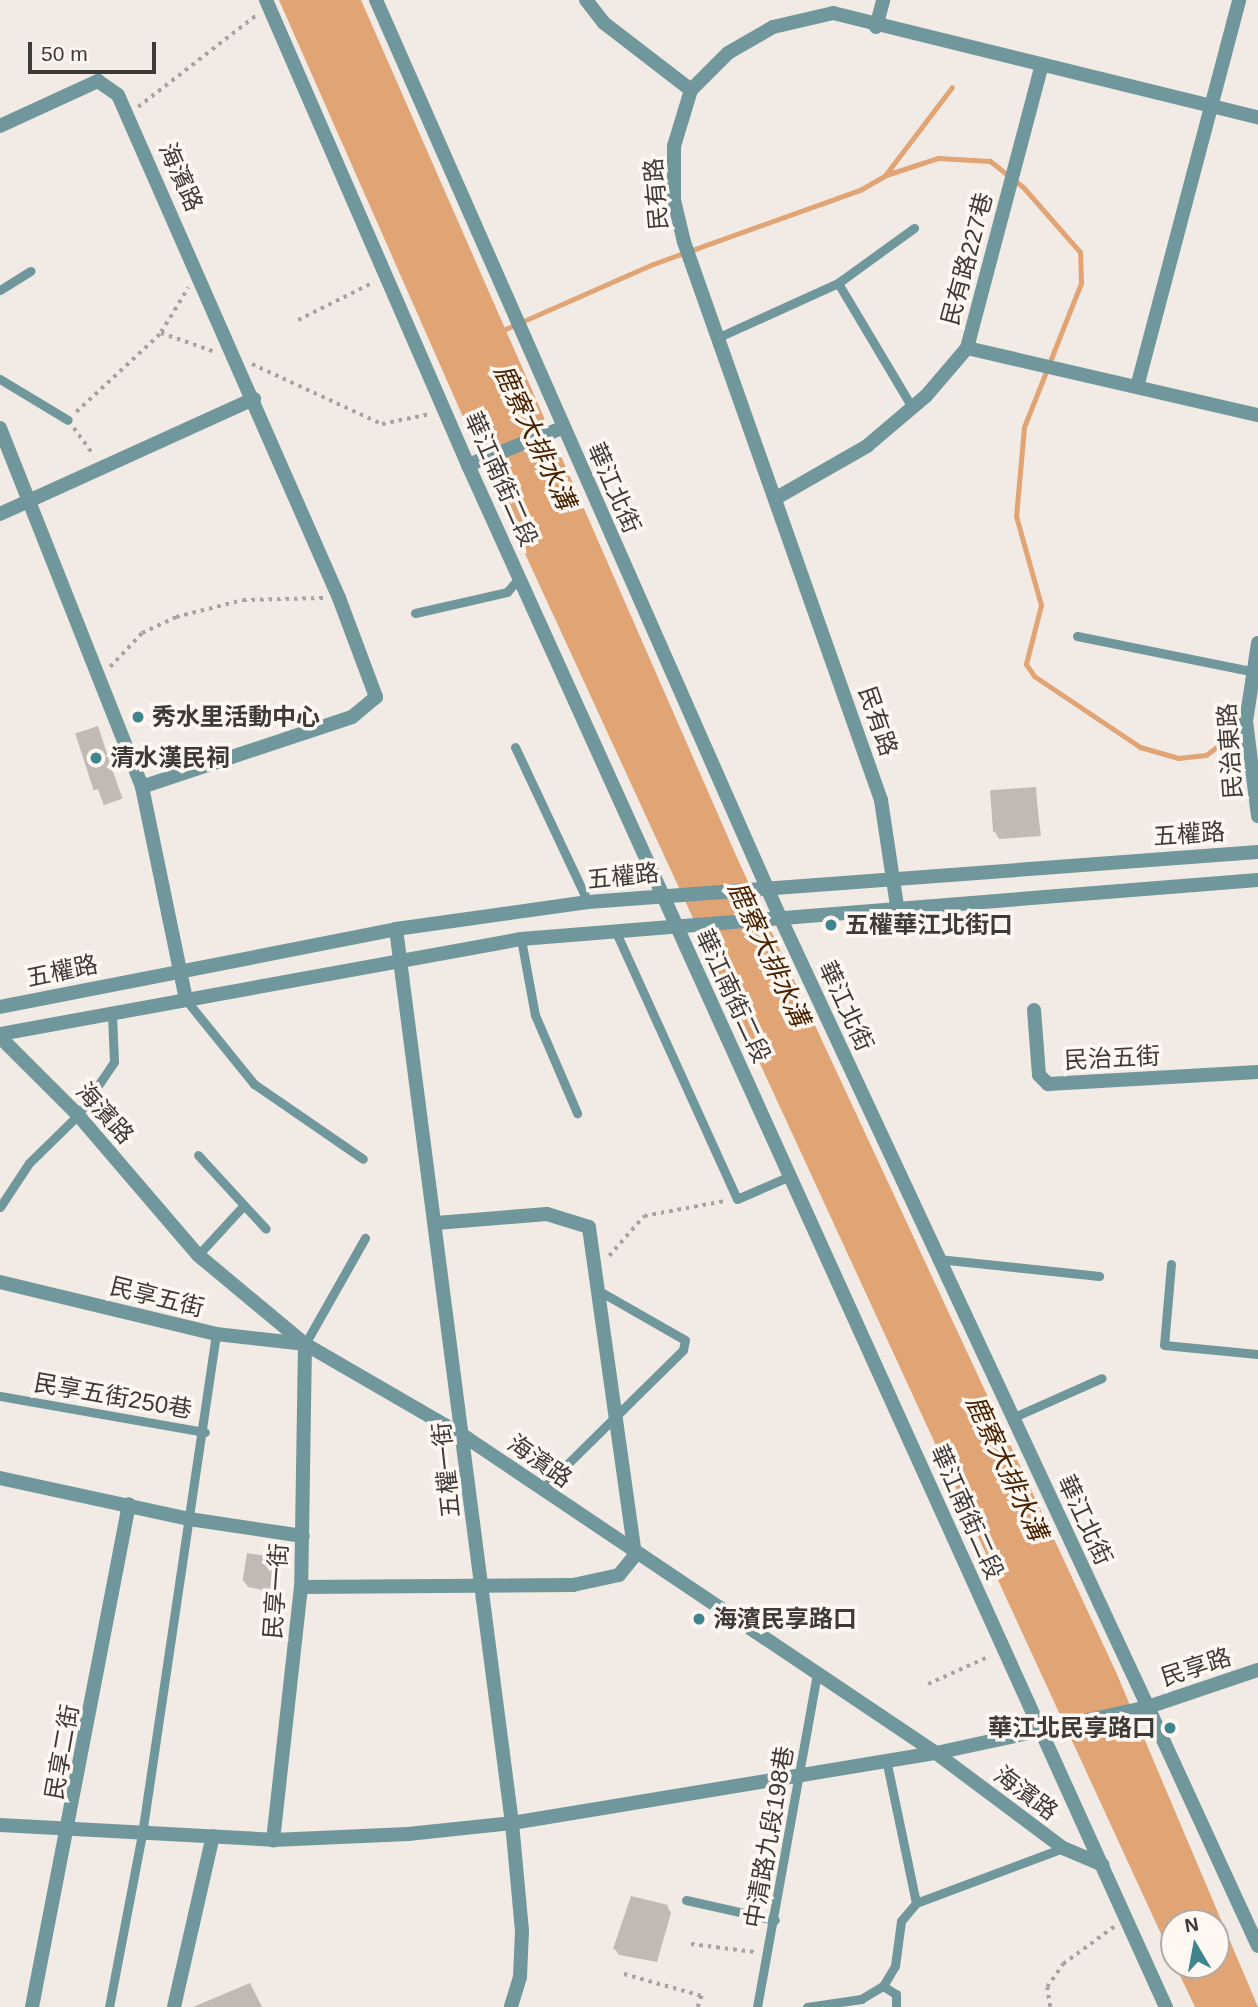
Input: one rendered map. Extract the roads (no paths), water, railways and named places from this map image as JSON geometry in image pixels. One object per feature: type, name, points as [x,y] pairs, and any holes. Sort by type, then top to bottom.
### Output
[{"type":"street","name":"華江北街","points":[[376,0],[559,429],[763,887],[773,915],[938,1259],[1258,1946]]},
{"type":"street","points":[[586,0],[604,23],[691,90]]},
{"type":"street","points":[[876,27],[883,0]]},
{"type":"street","points":[[1137,387],[1213,108],[1239,0]]},
{"type":"street","name":"華江南街二段","points":[[268,4],[444,407],[473,463],[520,577],[671,894],[674,923],[1040,1731],[1130,1919],[1166,2007]]},
{"type":"street","name":"民有路","points":[[897,906],[881,800],[778,497],[719,337],[674,200],[674,146],[691,90],[728,53],[773,27],[833,13],[876,27],[1258,117]]},
{"type":"street","name":"民有路227巷","points":[[778,497],[867,446],[912,408],[967,348],[1041,67]]},
{"type":"street","name":"海濱路","points":[[0,126],[98,80],[118,95],[198,271],[340,598],[376,697],[352,717],[142,787]]},
{"type":"street","points":[[967,348],[1258,415]]},
{"type":"street","points":[[0,514],[32,502],[254,400]]},
{"type":"street","points":[[0,428],[103,674],[142,787],[186,1000]]},
{"type":"street","points":[[473,463],[559,429]]},
{"type":"street","name":"民治東路","points":[[1258,643],[1250,671],[1246,721],[1258,816]]},
{"type":"street","name":"五權路","points":[[0,1007],[396,929],[588,902],[1258,852]]},
{"type":"street","name":"五權路","points":[[0,1036],[401,956],[521,939],[773,915],[1258,880]]},
{"type":"street","name":"五權一街","points":[[396,929],[467,1438],[481,1588],[512,1823],[522,1931],[520,1977],[511,2007]]},
{"type":"street","name":"民治五街","points":[[1034,1010],[1039,1075],[1048,1084],[1258,1072]]},
{"type":"street","name":"海濱路","points":[[0,1036],[78,1115],[198,1255],[306,1344],[467,1438],[635,1555],[936,1753],[1063,1848],[1103,1865]]},
{"type":"street","points":[[301,1587],[481,1588],[604,1580],[619,1575],[635,1555],[598,1269],[589,1227],[572,1217],[436,1223]]},
{"type":"street","name":"民享五街","points":[[0,1282],[216,1334],[306,1344]]},
{"type":"street","name":"民享一街","points":[[273,1840],[301,1587],[306,1344]]},
{"type":"street","points":[[0,1478],[189,1519],[303,1536]]},
{"type":"street","name":"民享二街","points":[[33,2007],[71,1830],[129,1504]]},
{"type":"street","name":"民享路","points":[[1040,1731],[1147,1707],[1258,1670]]},
{"type":"street","points":[[0,1825],[273,1840],[512,1823],[887,1764],[1040,1731]]},
{"type":"street","points":[[174,2007],[213,1836]]},
{"type":"lane","points":[[719,337],[838,284],[914,228]]},
{"type":"lane","points":[[0,290],[31,271]]},
{"type":"lane","points":[[838,284],[912,408]]},
{"type":"lane","points":[[0,379],[68,420]]},
{"type":"lane","points":[[415,613],[507,592],[520,577]]},
{"type":"lane","points":[[1077,635],[1250,671]]},
{"type":"lane","points":[[515,747],[588,902]]},
{"type":"lane","points":[[614,929],[737,1199],[790,1177]]},
{"type":"lane","points":[[521,939],[535,1015],[577,1113]]},
{"type":"lane","points":[[186,1000],[254,1084],[363,1158]]},
{"type":"lane","points":[[0,1207],[29,1163],[78,1115],[114,1062],[112,1015]]},
{"type":"lane","points":[[198,1155],[266,1229]]},
{"type":"lane","points":[[198,1255],[243,1206]]},
{"type":"lane","points":[[306,1344],[365,1238]]},
{"type":"lane","points":[[938,1259],[1099,1276]]},
{"type":"lane","points":[[1171,1264],[1164,1345],[1258,1353]]},
{"type":"lane","points":[[541,1490],[616,1422],[685,1340],[601,1292]]},
{"type":"lane","name":"民享五街250巷","points":[[0,1396],[205,1432],[216,1334]]},
{"type":"lane","points":[[1012,1418],[1102,1378]]},
{"type":"lane","points":[[109,2007],[142,1834],[189,1519],[205,1432]]},
{"type":"lane","name":"中清路九段198巷","points":[[757,2007],[775,1920],[817,1674]]},
{"type":"lane","points":[[887,1764],[916,1903]]},
{"type":"lane","points":[[807,2007],[861,1999],[883,1986],[895,1966],[901,1921],[916,1903],[1063,1848]]},
{"type":"lane","points":[[686,1900],[775,1920]]},
{"type":"lane","points":[[883,1986],[896,1994],[896,2007]]},
{"type":"water","name":"鹿寮大排水溝","points":[[279,0],[361,0],[738,860],[1116,1672],[1216,1909],[1160,1909],[1160,1932],[486,469]]},
{"type":"water","points":[[1230,1941],[1258,2007],[1195,2007],[1182,1979],[1230,1979]]},
{"type":"waterway","points":[[886,174],[952,87]]},
{"type":"waterway","points":[[501,331],[653,264],[860,190],[886,175],[938,158],[990,161],[1023,187],[1080,252],[1081,283],[1024,427],[1016,516],[1041,605],[1026,664],[1034,676],[1140,747],[1178,758],[1206,755],[1244,726]]},
{"type":"place","name":"秀水里活動中心","points":[[138,717]]},
{"type":"place","name":"清水漢民祠","points":[[96,758]]},
{"type":"place","name":"五權華江北街口","points":[[831,925]]},
{"type":"place","name":"海濱民享路口","points":[[699,1619]]},
{"type":"place","name":"華江北民享路口","points":[[1170,1728]]}]
